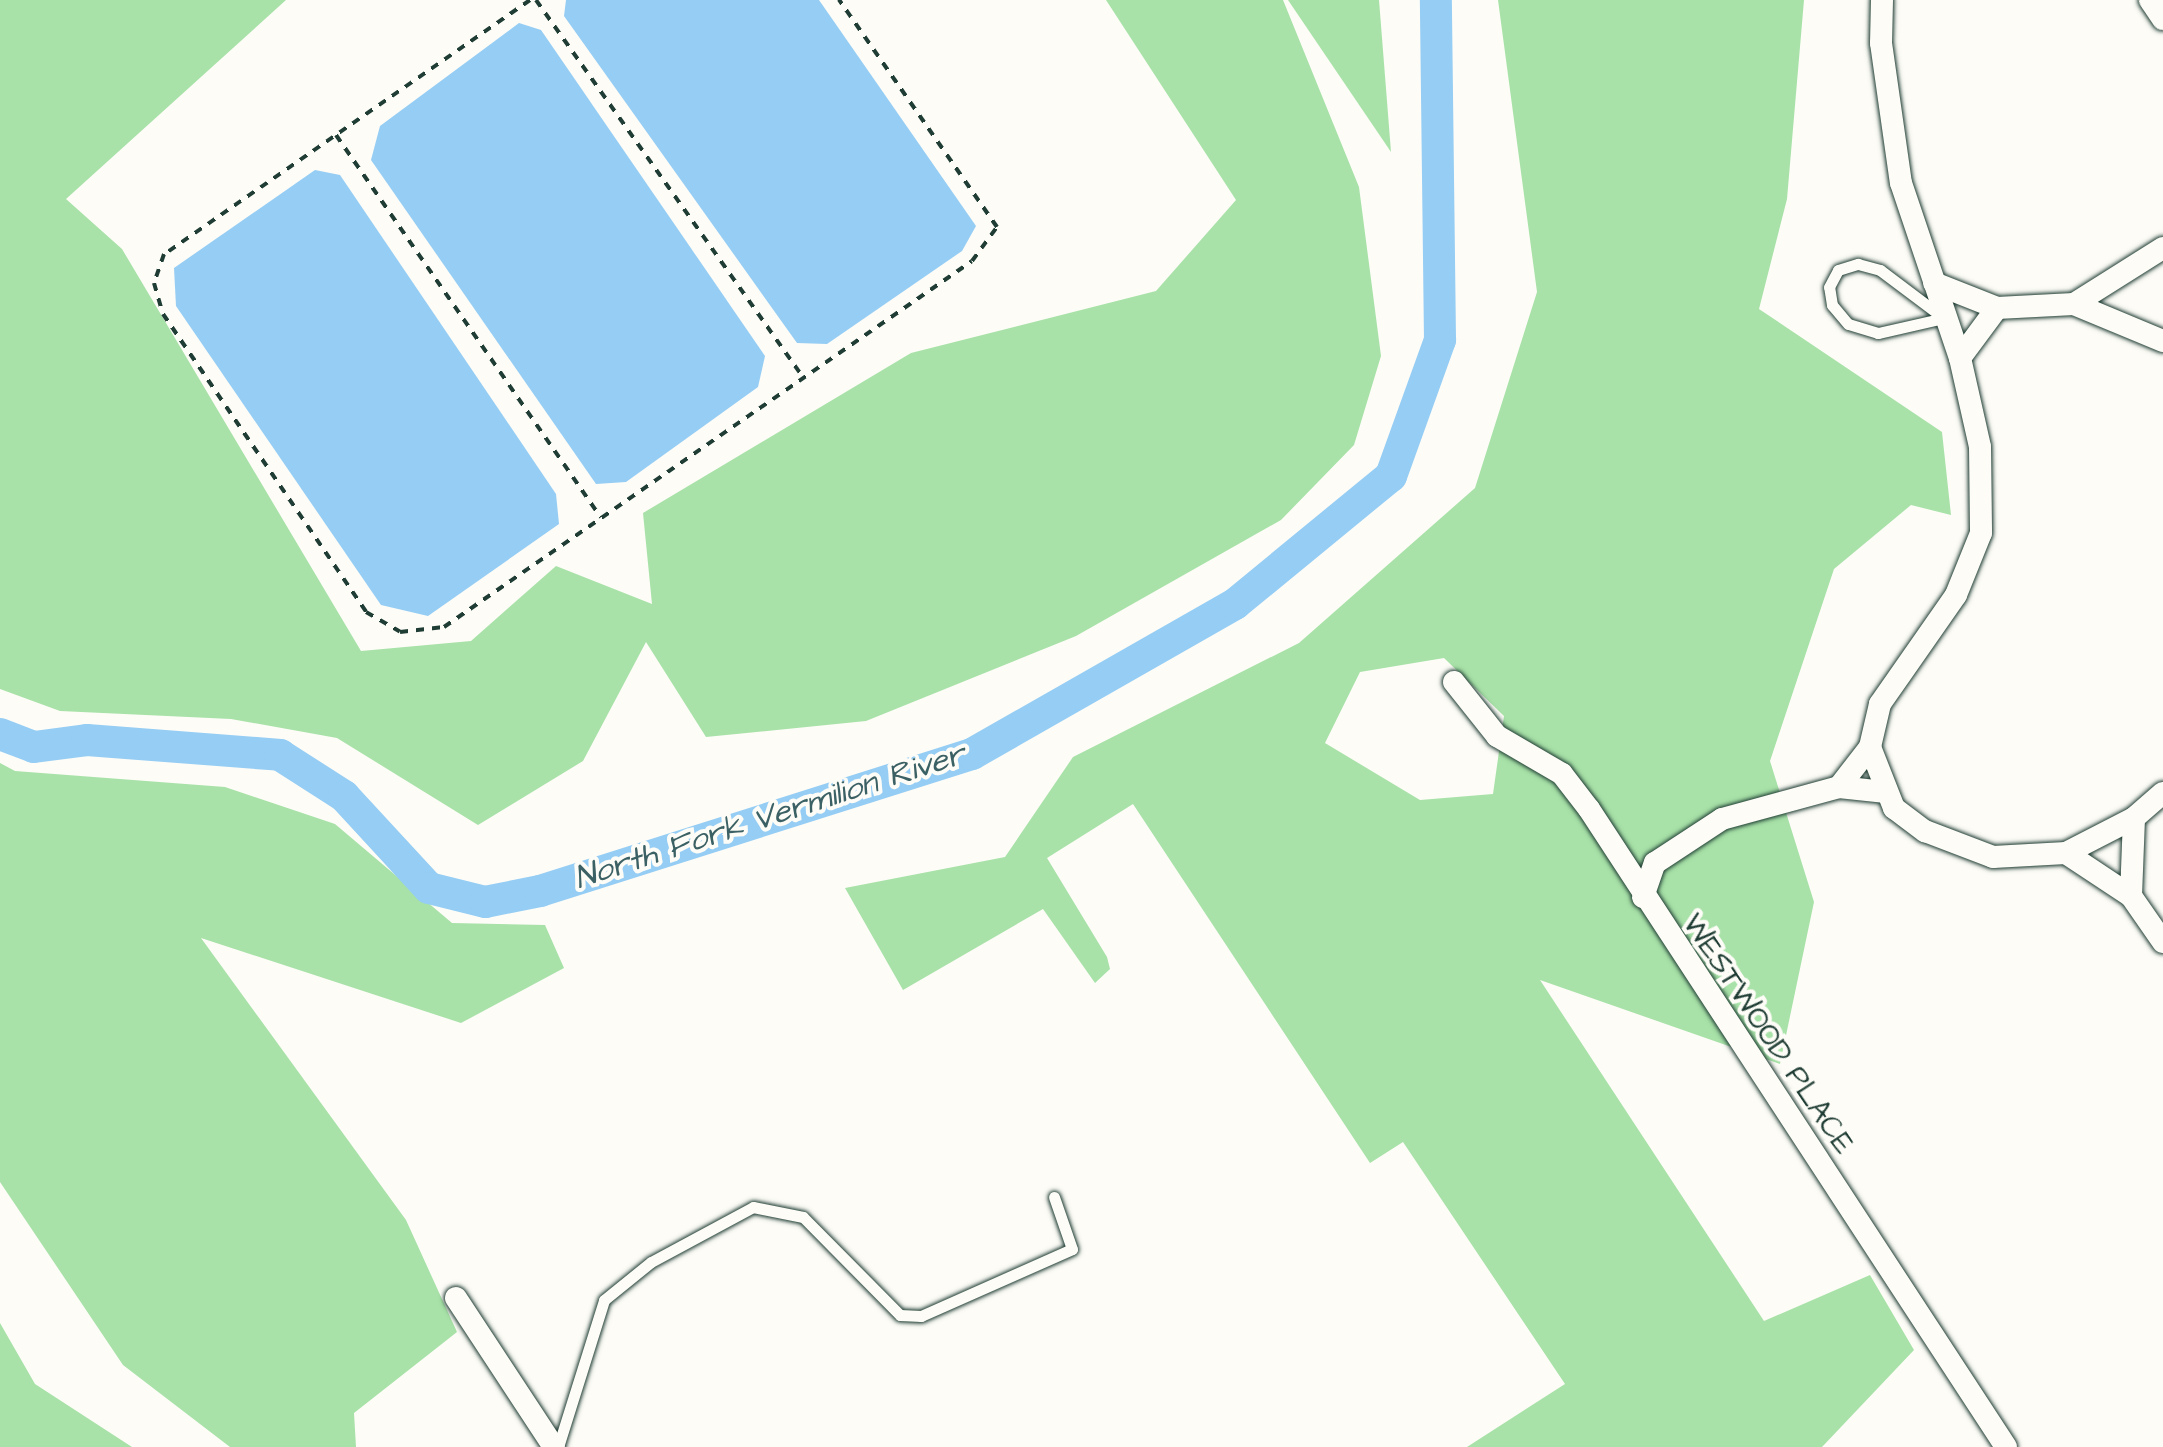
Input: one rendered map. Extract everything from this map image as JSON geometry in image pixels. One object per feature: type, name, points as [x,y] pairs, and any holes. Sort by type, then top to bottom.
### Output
[{"type":"street","points":[[1839,787],[1870,747],[1880,704],[1956,595],[1981,533],[1980,447],[1960,358],[1901,183],[1881,43],[1882,0]]},
{"type":"street","points":[[2150,0],[2163,19]]},
{"type":"street","points":[[2074,304],[2163,248]]},
{"type":"street","points":[[1934,283],[1998,308],[2074,304],[2163,342]]},
{"type":"street","points":[[1960,358],[1998,308]]},
{"type":"street","name":"WESTWOOD PLACE","points":[[1454,682],[1497,736],[1562,774],[2006,1447]]},
{"type":"street","points":[[1870,747],[1884,792],[1924,831],[1993,857],[2066,852],[2134,818],[2163,793]]},
{"type":"street","points":[[1643,897],[1655,864],[1722,819],[1839,787],[1884,792]]},
{"type":"street","points":[[2131,896],[2134,818]]},
{"type":"street","points":[[2066,852],[2131,896],[2163,942]]},
{"type":"street","points":[[456,1298],[556,1447]]},
{"type":"lane","points":[[1858,264],[1880,270],[1944,318],[1878,334],[1848,324],[1832,305],[1829,287],[1838,270],[1858,264]]},
{"type":"lane","points":[[556,1447],[604,1300],[651,1262],[753,1207],[803,1217],[900,1316],[921,1316],[1072,1249],[1054,1197]]},
{"type":"path","points":[[804,378],[533,0],[164,254],[154,283],[163,314],[366,612],[400,632],[444,627],[804,378],[972,261],[996,227],[838,0]]},
{"type":"path","points":[[336,134],[602,517]]},
{"type":"green space","points":[[0,0],[286,0],[66,199],[122,249],[361,651],[471,641],[556,566],[652,604],[643,513],[911,353],[1156,291],[1236,200],[1106,0],[1283,0],[1359,187],[1381,356],[1354,445],[1281,520],[1076,636],[866,721],[706,737],[646,642],[583,761],[478,825],[337,738],[231,719],[60,711],[0,689]]},
{"type":"green space","points":[[1288,0],[1379,0],[1391,152]]},
{"type":"green space","points":[[1498,0],[1804,0],[1787,199],[1759,309],[1942,432],[1951,515],[1911,505],[1834,569],[1770,761],[1814,902],[1780,1064],[1540,980],[1764,1321],[1870,1275],[1914,1350],[1822,1447],[1467,1447],[1565,1384],[1403,1142],[1370,1163],[1133,804],[1047,858],[1107,957],[1110,969],[1095,983],[1043,909],[903,990],[845,888],[1005,857],[1073,757],[1299,643],[1475,488],[1537,292]],"holes":[[[1444,658],[1504,716],[1493,794],[1420,800],[1325,743],[1360,672]]]},
{"type":"green space","points":[[0,763],[15,771],[225,787],[335,824],[452,923],[545,925],[564,968],[461,1023],[201,938],[406,1220],[457,1332],[354,1413],[356,1447],[230,1447],[123,1365],[0,1182]]},
{"type":"green space","points":[[0,1323],[35,1384],[132,1447],[0,1447]]},
{"type":"water","points":[[566,0],[819,0],[976,226],[962,251],[827,344],[797,343],[564,16]]},
{"type":"water","points":[[519,23],[541,30],[765,356],[758,387],[626,482],[596,484],[371,160],[380,126]]},
{"type":"water","points":[[315,170],[340,175],[556,494],[559,524],[428,616],[381,605],[176,306],[174,268]]},
{"type":"waterway","name":"North Fork Vermilion River","points":[[0,734],[34,747],[87,740],[280,755],[344,796],[429,888],[485,902],[540,891],[972,754],[1235,604],[1391,476],[1440,340],[1436,0]]}]
